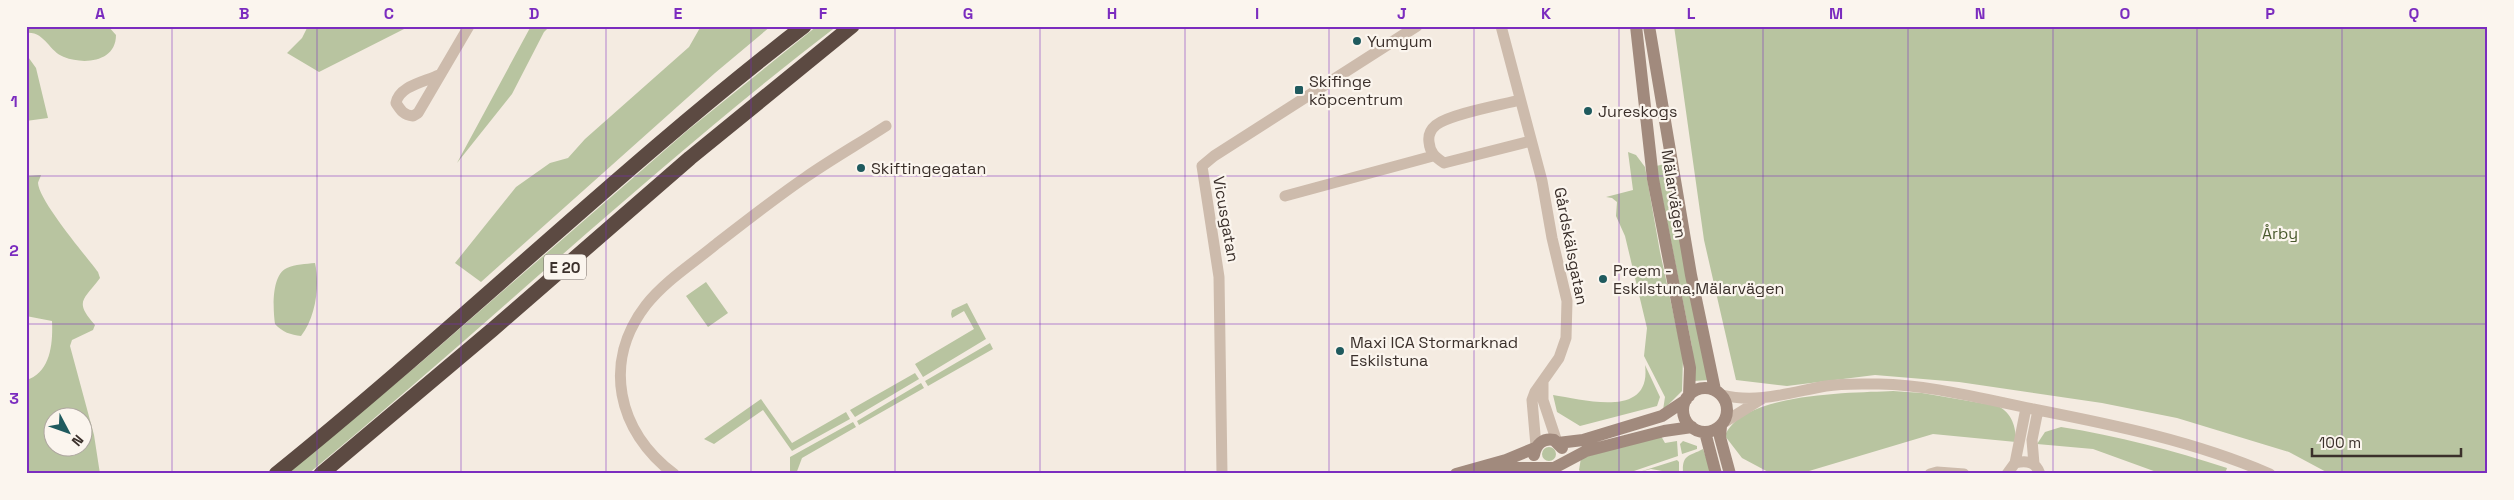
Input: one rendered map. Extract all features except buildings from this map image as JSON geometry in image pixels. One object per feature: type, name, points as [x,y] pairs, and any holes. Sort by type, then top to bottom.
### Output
[{"type":"highway","name":"E 20","points":[[276,474],[467,313],[729,84],[804,26]]},
{"type":"highway","name":"E 20","points":[[322,474],[492,330],[690,158],[852,26]]},
{"type":"main road","name":"Mälarvägen","points":[[1636,26],[1654,179],[1690,368],[1687,398]]},
{"type":"main road","name":"Mälarvägen","points":[[1649,26],[1661,111],[1691,275],[1718,392]]},
{"type":"main road","points":[[1456,474],[1506,460],[1536,447],[1544,440],[1557,443],[1583,440],[1662,416],[1698,389],[1718,392],[1727,406],[1727,415],[1722,425],[1721,441],[1730,474]]},
{"type":"main road","points":[[1687,398],[1684,417],[1692,427]]},
{"type":"main road","points":[[1488,474],[1510,468],[1554,468],[1586,451],[1664,431],[1692,427],[1705,432],[1722,425]]},
{"type":"main road","points":[[1705,432],[1716,474]]},
{"type":"main road","points":[[1557,443],[1563,451],[1560,464]]},
{"type":"main road","points":[[1536,447],[1535,458],[1544,468]]},
{"type":"street","points":[[439,76],[468,26]]},
{"type":"street","name":"Vicusgatan","points":[[1222,474],[1219,278],[1202,166],[1214,156],[1417,26]]},
{"type":"street","name":"Gårdskälsgatan","points":[[1500,26],[1531,141],[1567,301],[1566,338],[1559,358],[1532,400],[1536,447]]},
{"type":"street","points":[[1433,156],[1428,136],[1436,125],[1443,121],[1520,100]]},
{"type":"street","points":[[674,474],[662,465],[641,442],[623,402],[620,371],[623,348],[634,324],[647,304],[672,278],[805,177],[886,126]]},
{"type":"street","points":[[1285,196],[1433,156],[1444,162],[1531,141]]},
{"type":"street","points":[[1543,383],[1545,407],[1557,443]]},
{"type":"street","points":[[1718,392],[1732,397],[1763,398],[1829,386],[1881,384],[1966,394],[2127,427],[2188,443],[2270,474]]},
{"type":"street","points":[[1722,425],[1763,398]]},
{"type":"street","points":[[2007,474],[2015,463],[2032,409]]},
{"type":"street","points":[[2032,409],[2034,464],[2040,474]]},
{"type":"street","points":[[2015,463],[2024,460],[2034,464]]},
{"type":"street","points":[[1930,474],[1937,472],[1964,474]]},
{"type":"green space","points":[[26,26],[108,26],[116,35],[115,44],[105,56],[89,61],[81,61],[64,57],[54,51],[38,35],[26,33]]},
{"type":"green space","points":[[308,26],[410,26],[319,72],[287,53],[302,38]]},
{"type":"green space","points":[[531,26],[550,26],[544,32],[512,94],[457,163]]},
{"type":"green space","points":[[701,26],[771,26],[715,73],[481,282],[455,263],[516,187],[550,163],[568,158],[585,139],[689,47]]},
{"type":"green space","points":[[817,26],[837,26],[702,134],[308,474],[286,474],[419,364],[688,130]]},
{"type":"green space","name":"Årby","points":[[1674,26],[2488,26],[2488,474],[2330,474],[2289,452],[2177,418],[2102,403],[1959,382],[1875,375],[1787,386],[1736,380],[1704,240]]},
{"type":"green space","points":[[26,54],[36,68],[48,118],[26,121]]},
{"type":"green space","points":[[1628,152],[1636,155],[1645,167],[1660,252],[1683,358],[1682,391],[1663,410],[1665,397],[1644,356],[1647,328],[1625,236],[1616,216],[1617,202],[1612,198],[1606,197],[1633,190]]},
{"type":"green space","points":[[1665,164],[1709,380],[1694,381],[1692,347],[1656,166]]},
{"type":"green space","points":[[41,175],[38,183],[46,202],[98,272],[100,278],[83,301],[88,317],[95,325],[93,330],[72,340],[70,346],[87,408],[42,408],[42,458],[92,458],[92,428],[100,474],[26,474],[26,380],[41,371],[49,356],[52,321],[26,316],[26,176]]},
{"type":"green space","points":[[315,263],[317,291],[310,320],[301,336],[287,333],[275,324],[274,293],[278,278],[287,268]]},
{"type":"green space","points":[[706,282],[728,313],[708,327],[686,296]]},
{"type":"green space","points":[[967,303],[986,339],[923,377],[915,364],[974,329],[964,311],[952,318],[952,310]]},
{"type":"green space","points":[[990,343],[993,349],[928,386],[925,381]]},
{"type":"green space","points":[[1645,365],[1660,397],[1657,406],[1580,426],[1557,412],[1553,395],[1598,402],[1627,400],[1638,393],[1644,382]]},
{"type":"green space","points":[[915,373],[919,379],[855,417],[850,410]]},
{"type":"green space","points":[[921,383],[924,388],[859,425],[857,421]]},
{"type":"green space","points":[[1893,391],[1922,393],[1998,406],[2007,412],[2012,421],[2016,442],[1933,434],[1799,474],[1772,474],[1742,458],[1725,436],[1735,422],[1753,411],[1775,403],[1827,395]]},
{"type":"green space","points":[[761,399],[792,443],[846,412],[850,419],[792,451],[763,410],[714,444],[704,439]]},
{"type":"green space","points":[[853,422],[856,427],[802,458],[796,474],[790,474],[790,457]]},
{"type":"green space","points":[[2061,427],[2145,444],[2227,468],[2225,474],[2162,474],[2093,449],[2037,444],[2045,432]]},
{"type":"green space","points":[[1661,436],[1665,443],[1677,441],[1678,456],[1634,471],[1633,474],[1582,474],[1579,470],[1581,458]]},
{"type":"green space","points":[[1683,441],[1697,446],[1697,449],[1682,454],[1680,444]]},
{"type":"green space","points":[[1546,447],[1552,447],[1556,454],[1552,461],[1546,461],[1542,457],[1542,451]]},
{"type":"green space","points":[[1703,449],[1712,474],[1683,474],[1685,459]]},
{"type":"green space","points":[[1677,460],[1679,462],[1679,474],[1651,469],[1639,472]]},
{"type":"place","name":"Yumyum","points":[[1357,41]]},
{"type":"place","name":"Skifinge köpcentrum","points":[[1299,90]]},
{"type":"place","name":"Jureskogs","points":[[1588,111]]},
{"type":"place","name":"Skiftingegatan","points":[[861,168]]},
{"type":"place","name":"Preem - Eskilstuna,Mälarvägen","points":[[1603,279]]},
{"type":"place","name":"Maxi ICA Stormarknad Eskilstuna","points":[[1340,351]]}]
